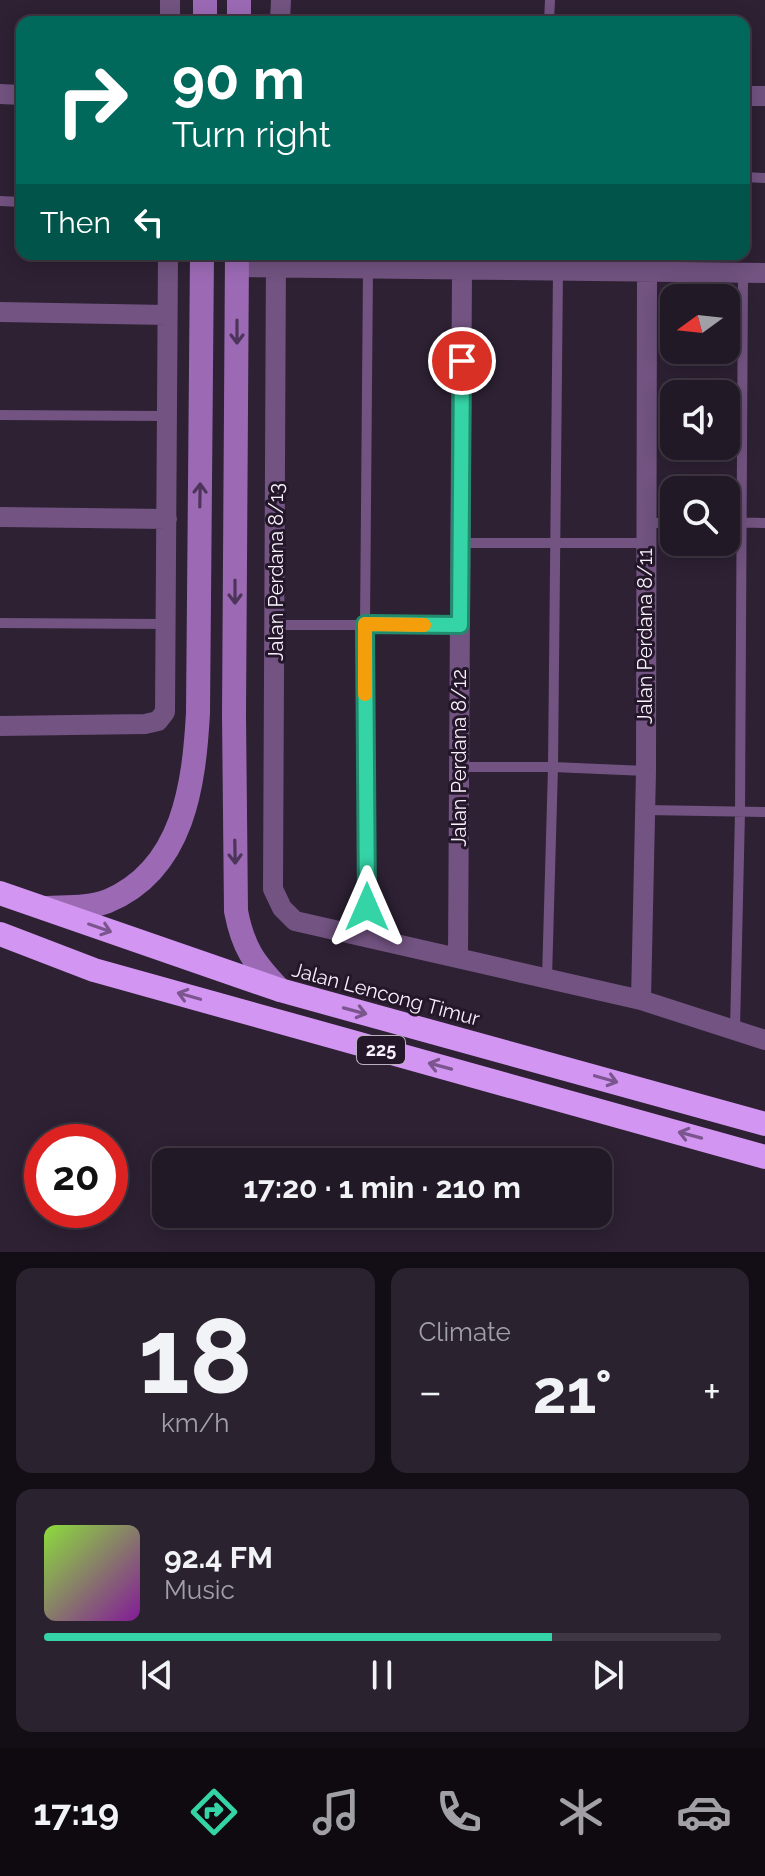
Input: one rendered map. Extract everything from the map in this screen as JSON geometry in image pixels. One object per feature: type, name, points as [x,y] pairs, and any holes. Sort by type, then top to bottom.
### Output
[{"type":"highway","name":"Jalan Lencong Timur","points":[[0,893],[280,990],[765,1124]]},
{"type":"highway","name":"225","points":[[0,934],[94,970],[765,1157]]},
{"type":"street","points":[[0,726],[145,724],[158,721],[165,712],[168,260]]},
{"type":"street","points":[[41,908],[76,907],[107,901],[133,886],[160,861],[189,798],[196,759],[198,713],[202,260]]},
{"type":"street","points":[[280,990],[258,968],[247,950],[236,911],[237,261],[368,269],[462,270],[549,265],[647,272],[765,273]]},
{"type":"street","name":"Jalan Perdana 8/13","points":[[276,261],[273,889],[282,908],[295,921],[367,938]]},
{"type":"street","name":"Jalan Perdana 8/12","points":[[458,958],[462,270]]},
{"type":"street","name":"Jalan Perdana 8/11","points":[[641,1000],[646,771],[647,272]]},
{"type":"street","points":[[0,312],[167,315]]},
{"type":"street","points":[[0,517],[167,519]]},
{"type":"street","points":[[198,713],[234,715]]},
{"type":"street","points":[[367,938],[641,1000],[765,1040]]},
{"type":"lane","points":[[547,978],[553,767],[554,543],[549,265]]},
{"type":"lane","points":[[367,938],[365,624],[368,269]]},
{"type":"lane","points":[[735,1030],[740,812],[743,273]]},
{"type":"lane","points":[[0,415],[166,416]]},
{"type":"lane","points":[[741,522],[765,523]]},
{"type":"lane","points":[[461,543],[554,543],[645,533],[660,528]]},
{"type":"lane","points":[[0,623],[166,624]]},
{"type":"lane","points":[[276,625],[460,625]]},
{"type":"lane","points":[[458,767],[646,771]]},
{"type":"lane","points":[[645,810],[765,812]]},
{"type":"slow traffic","points":[[365,694],[365,624],[424,625]]},
{"type":"route","points":[[367,907],[365,624],[460,625],[462,361]]}]
